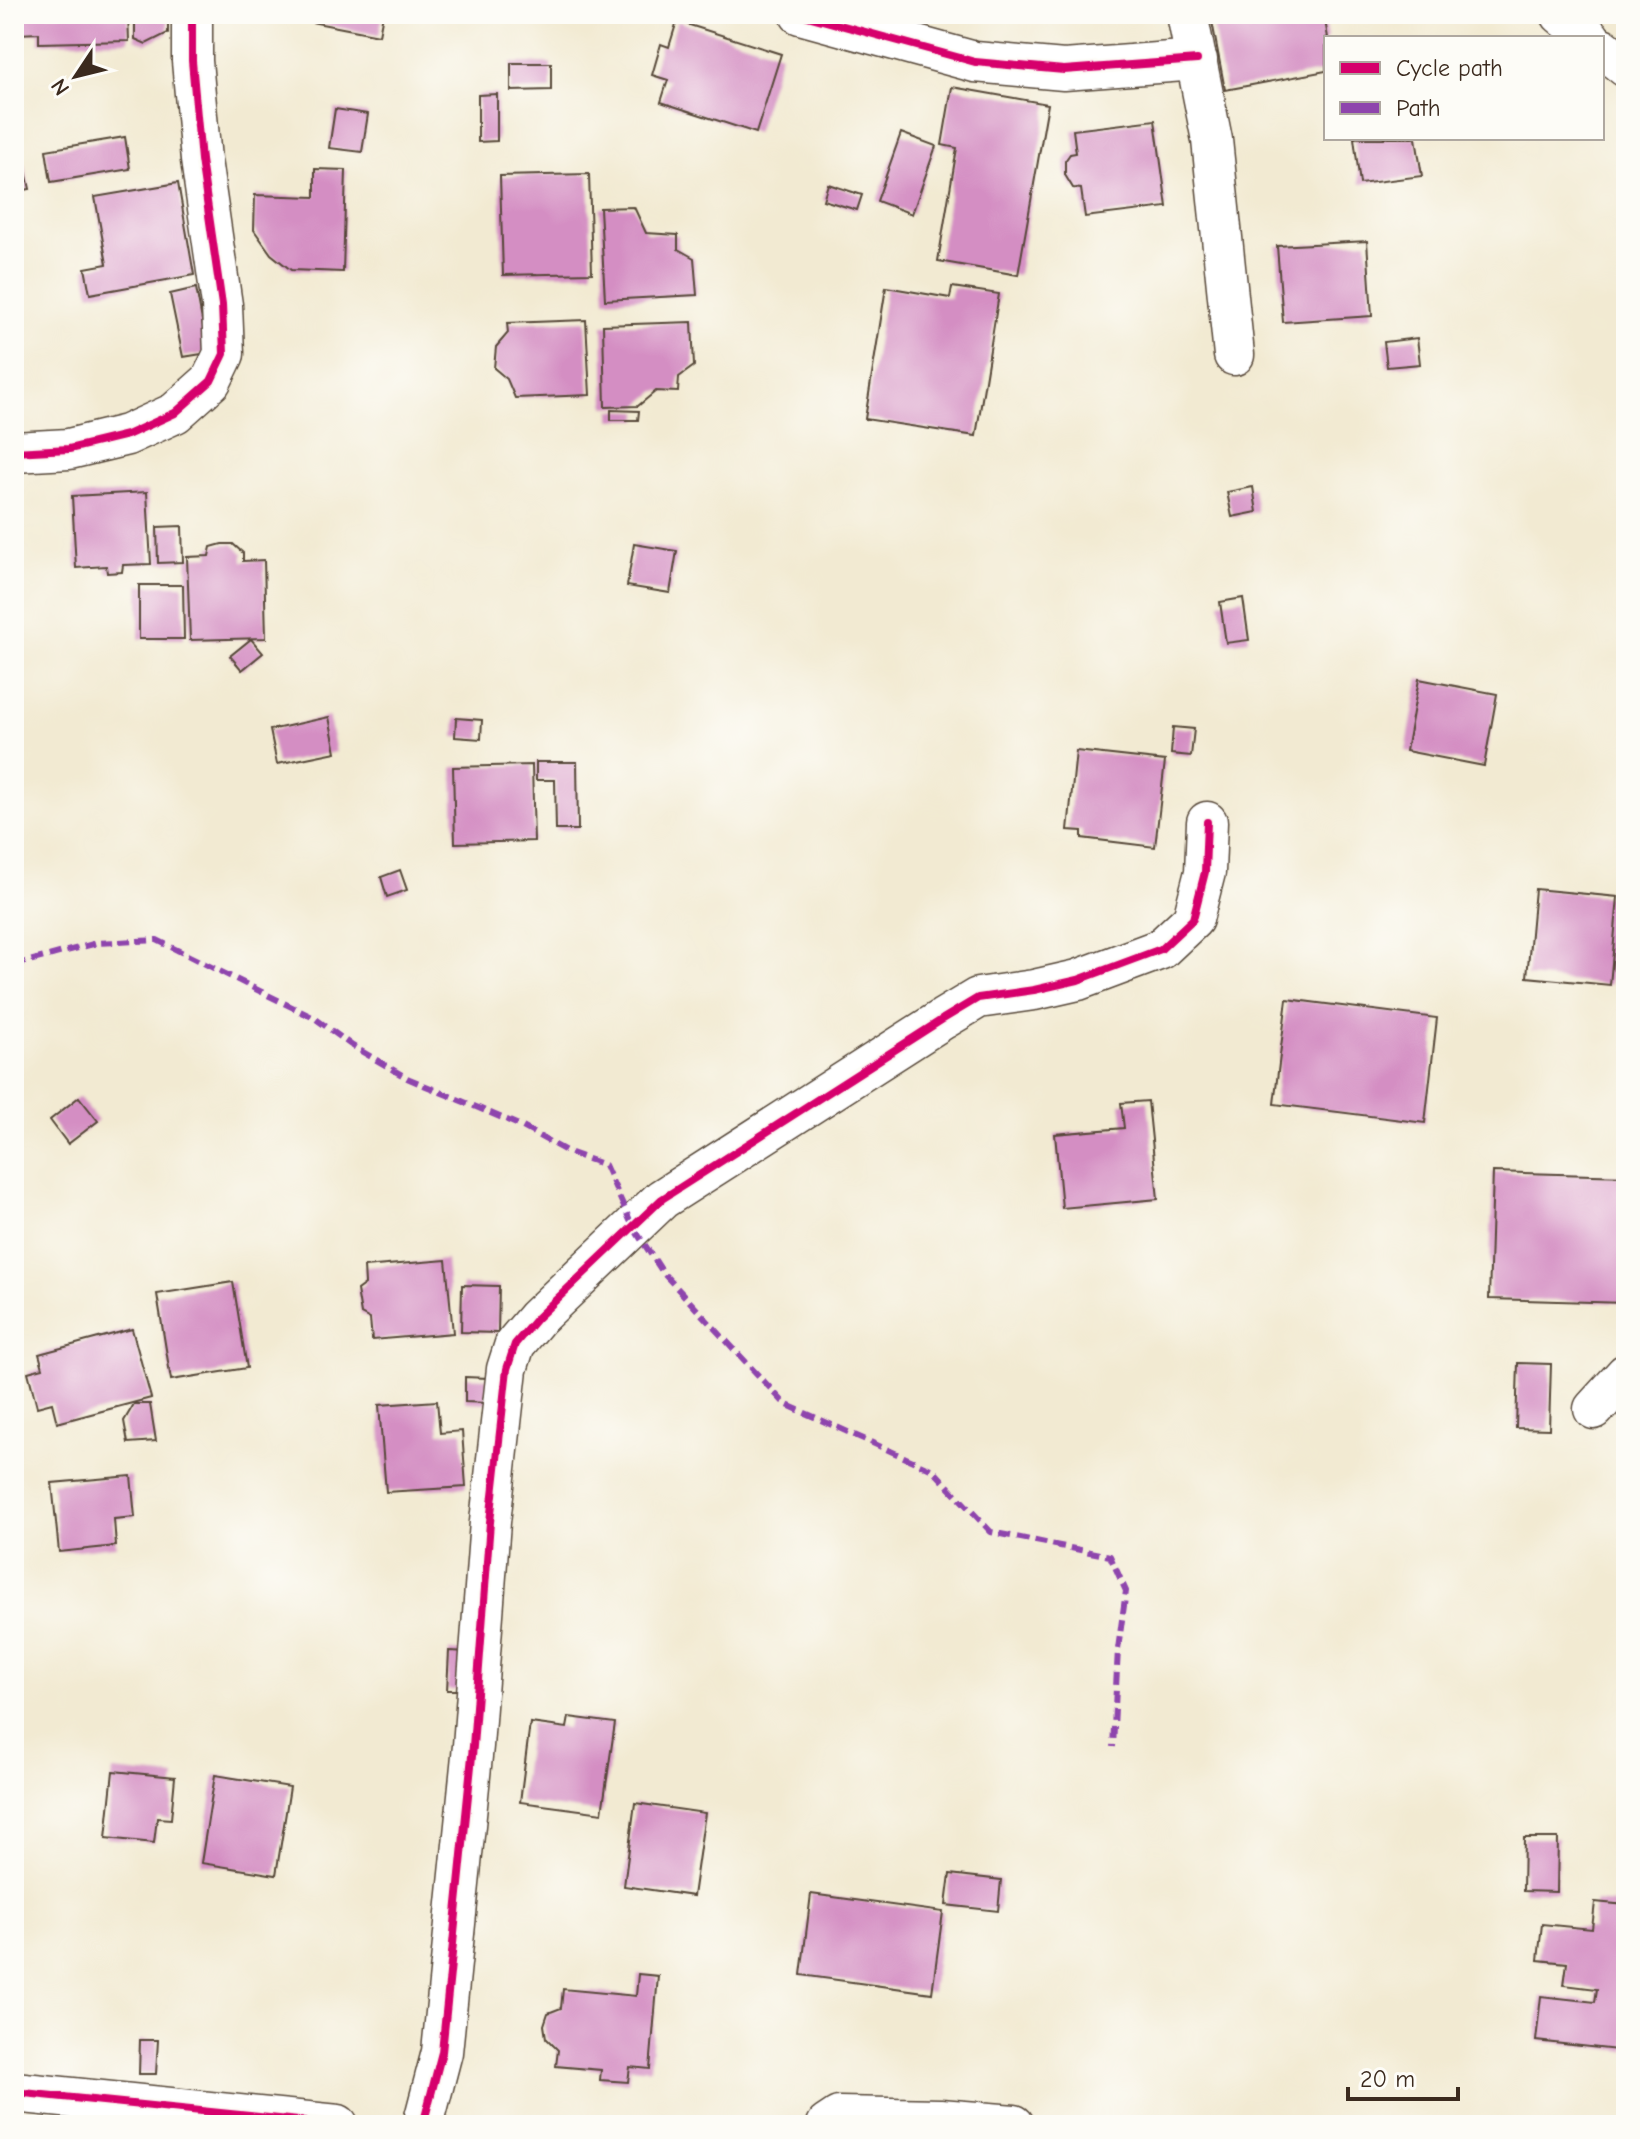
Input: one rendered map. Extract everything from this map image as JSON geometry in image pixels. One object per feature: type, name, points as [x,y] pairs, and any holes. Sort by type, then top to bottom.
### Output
[{"type":"street","points":[[14,452],[69,449],[127,435],[175,413],[211,381],[224,354],[222,305],[199,146],[192,61],[192,14]]},
{"type":"street","points":[[800,14],[975,62],[1064,70],[1197,60]]},
{"type":"street","points":[[1187,14],[1212,140],[1234,355]]},
{"type":"street","points":[[1561,14],[1588,36]]},
{"type":"street","points":[[1604,50],[1626,67]]},
{"type":"street","points":[[423,2125],[442,2052],[473,1746],[490,1522],[507,1369],[515,1344],[537,1318],[662,1199],[943,1019],[978,998],[1078,980],[1161,949],[1193,919],[1203,882],[1207,822]]},
{"type":"street","points":[[1594,1409],[1626,1374]]},
{"type":"street","points":[[14,2092],[338,2125]]},
{"type":"street","points":[[827,2125],[839,2117],[940,2119],[1014,2125]]},
{"type":"building","points":[[17,14],[128,14],[129,41],[39,43],[39,33],[17,34]]},
{"type":"building","points":[[135,14],[168,14],[168,33],[146,44],[135,39]]},
{"type":"building","points":[[290,14],[383,14],[379,35],[290,18]]},
{"type":"building","points":[[1324,14],[1328,36],[1324,36],[1324,71],[1225,90],[1211,16]]},
{"type":"building","points":[[677,21],[781,54],[756,133],[661,102],[668,80],[652,75],[661,44],[669,47]]},
{"type":"building","points":[[511,63],[551,63],[551,90],[511,91]]},
{"type":"building","points":[[952,87],[1048,104],[1018,275],[938,261],[957,148],[942,145]]},
{"type":"building","points":[[497,94],[497,141],[478,142],[478,95]]},
{"type":"building","points":[[335,109],[368,114],[362,152],[329,148]]},
{"type":"building","points":[[1155,120],[1167,207],[1085,217],[1081,189],[1073,188],[1065,175],[1065,161],[1070,154],[1076,153],[1073,130]]},
{"type":"building","points":[[901,133],[936,146],[912,214],[877,201]]},
{"type":"building","points":[[125,137],[130,169],[51,182],[46,150]]},
{"type":"building","points":[[1354,140],[1416,140],[1422,176],[1360,184]]},
{"type":"building","points":[[24,163],[30,189],[14,192],[14,165]]},
{"type":"building","points":[[315,169],[346,170],[343,272],[291,270],[271,254],[254,230],[255,195],[315,197]]},
{"type":"building","points":[[589,174],[592,273],[503,275],[500,176]]},
{"type":"building","points":[[178,183],[194,275],[90,294],[85,268],[107,264],[95,197]]},
{"type":"building","points":[[828,184],[862,195],[857,210],[823,200]]},
{"type":"building","points":[[634,207],[646,233],[678,235],[678,249],[694,258],[697,295],[605,300],[600,208]]},
{"type":"building","points":[[1367,241],[1372,316],[1283,322],[1277,246]]},
{"type":"building","points":[[886,287],[950,298],[952,287],[999,294],[976,436],[865,419]]},
{"type":"building","points":[[196,288],[208,353],[183,357],[170,294]]},
{"type":"building","points":[[586,320],[590,395],[515,398],[507,379],[494,368],[496,347],[508,333],[507,323]]},
{"type":"building","points":[[692,322],[694,366],[679,377],[678,392],[656,391],[638,406],[605,407],[603,325]]},
{"type":"building","points":[[1417,338],[1420,364],[1387,367],[1384,342]]},
{"type":"building","points":[[611,410],[639,411],[638,420],[611,420]]},
{"type":"building","points":[[1253,487],[1257,512],[1232,517],[1227,492]]},
{"type":"building","points":[[147,492],[151,564],[123,565],[122,572],[107,573],[106,566],[76,568],[72,496]]},
{"type":"building","points":[[182,526],[183,562],[158,563],[157,527]]},
{"type":"building","points":[[233,544],[243,553],[243,561],[264,560],[266,638],[190,640],[187,557],[209,556],[211,547]]},
{"type":"building","points":[[634,544],[677,551],[670,593],[627,586]]},
{"type":"building","points":[[139,585],[183,585],[184,639],[139,639]]},
{"type":"building","points":[[1243,598],[1249,640],[1226,643],[1220,602]]},
{"type":"building","points":[[14,632],[20,677],[14,678]]},
{"type":"building","points":[[251,639],[263,653],[242,670],[230,656]]},
{"type":"building","points":[[1419,679],[1497,694],[1484,766],[1406,751]]},
{"type":"building","points":[[329,717],[336,752],[277,764],[270,730]]},
{"type":"building","points":[[456,718],[482,720],[481,739],[455,737]]},
{"type":"building","points":[[1173,727],[1194,729],[1191,756],[1171,754]]},
{"type":"building","points":[[1076,751],[1165,761],[1155,847],[1082,838],[1082,831],[1068,830]]},
{"type":"building","points":[[536,762],[577,762],[578,830],[556,830],[555,780],[536,780]]},
{"type":"building","points":[[532,765],[534,841],[455,843],[453,767]]},
{"type":"building","points":[[400,870],[407,890],[387,897],[381,877]]},
{"type":"building","points":[[1535,889],[1618,897],[1610,985],[1527,977]]},
{"type":"building","points":[[1287,999],[1437,1018],[1425,1123],[1274,1104]]},
{"type":"building","points":[[79,1097],[98,1121],[68,1144],[50,1120]]},
{"type":"building","points":[[1148,1101],[1158,1199],[1062,1208],[1055,1134],[1124,1128],[1121,1103]]},
{"type":"building","points":[[1493,1172],[1626,1176],[1626,1303],[1489,1299]]},
{"type":"building","points":[[446,1260],[453,1333],[372,1340],[370,1319],[361,1314],[357,1290],[365,1284],[364,1267]]},
{"type":"building","points":[[233,1282],[247,1368],[171,1380],[157,1294]]},
{"type":"building","points":[[462,1285],[499,1286],[498,1333],[461,1332]]},
{"type":"building","points":[[132,1329],[151,1398],[57,1423],[52,1403],[37,1407],[28,1372],[43,1368],[39,1354]]},
{"type":"building","points":[[1518,1363],[1551,1364],[1549,1429],[1516,1428]]},
{"type":"building","points":[[465,1377],[488,1378],[487,1403],[465,1402]]},
{"type":"building","points":[[437,1401],[440,1433],[462,1431],[466,1487],[386,1492],[379,1405]]},
{"type":"building","points":[[134,1404],[150,1404],[156,1441],[128,1443],[124,1421]]},
{"type":"building","points":[[131,1476],[135,1517],[114,1519],[116,1546],[59,1552],[52,1483]]},
{"type":"building","points":[[449,1651],[469,1652],[468,1690],[447,1690]]},
{"type":"building","points":[[569,1717],[615,1723],[602,1813],[520,1802],[530,1723],[567,1728]]},
{"type":"building","points":[[113,1771],[175,1777],[171,1819],[157,1818],[154,1843],[106,1838]]},
{"type":"building","points":[[215,1775],[290,1787],[276,1875],[201,1863]]},
{"type":"building","points":[[635,1803],[705,1813],[693,1896],[624,1886]]},
{"type":"building","points":[[1524,1838],[1558,1838],[1557,1892],[1523,1891]]},
{"type":"building","points":[[950,1874],[1001,1880],[998,1911],[946,1905]]},
{"type":"building","points":[[811,1894],[943,1912],[932,1993],[801,1975]]},
{"type":"building","points":[[1595,1902],[1626,1905],[1626,2051],[1536,2041],[1541,1996],[1595,2002],[1597,1989],[1564,1985],[1567,1963],[1538,1960],[1542,1924],[1592,1929]]},
{"type":"building","points":[[638,1974],[658,1976],[650,2069],[630,2067],[628,2082],[600,2080],[601,2070],[556,2066],[558,2050],[546,2038],[544,2025],[548,2013],[561,2008],[563,1989],[636,1996]]},
{"type":"building","points":[[140,2040],[158,2040],[156,2074],[139,2074]]},
{"type":"marked path","points":[[14,965],[97,943],[157,940],[316,1019],[351,1045],[407,1078],[519,1125],[568,1152],[605,1165],[633,1227],[664,1274],[785,1404],[933,1470],[991,1532],[1110,1556],[1126,1591],[1118,1649],[1113,1747]]},
{"type":"cycle path","points":[[14,452],[69,449],[127,435],[175,413],[211,381],[224,354],[222,305],[201,160],[192,61],[192,14]]},
{"type":"cycle path","points":[[800,14],[975,62],[1064,70],[1197,60]]},
{"type":"cycle path","points":[[423,2125],[442,2052],[473,1746],[490,1522],[507,1369],[515,1344],[537,1318],[662,1199],[943,1019],[978,998],[1078,980],[1161,949],[1193,919],[1205,872],[1207,822]]},
{"type":"cycle path","points":[[14,2092],[338,2125]]}]
